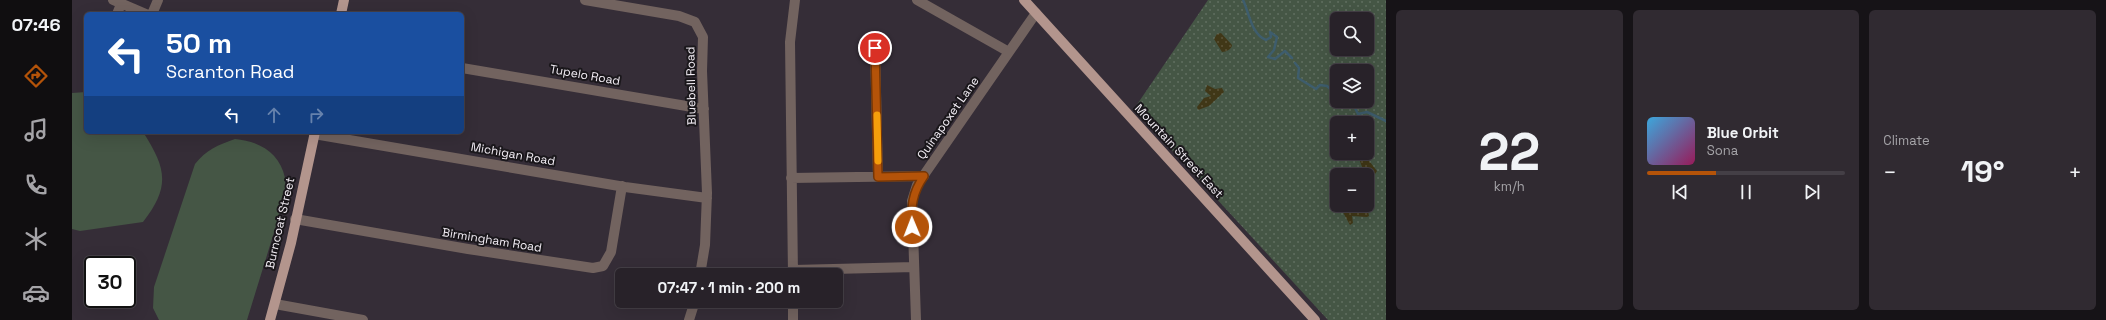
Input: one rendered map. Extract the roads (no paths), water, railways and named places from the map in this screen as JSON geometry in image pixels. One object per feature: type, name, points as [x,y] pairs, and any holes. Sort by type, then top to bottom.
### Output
[{"type":"main road","points":[[341,12],[344,0]]},
{"type":"main road","name":"Mountain Street East","points":[[1024,0],[1315,320]]},
{"type":"main road","name":"Burncoat Street","points":[[270,320],[315,134]]},
{"type":"street","points":[[153,12],[158,0]]},
{"type":"street","name":"Bluebell Road","points":[[585,0],[679,16],[695,22],[703,36],[707,198],[705,245],[701,268]]},
{"type":"street","points":[[793,268],[790,44],[796,0]]},
{"type":"street","points":[[917,0],[1009,52]]},
{"type":"street","points":[[117,2],[141,12]]},
{"type":"street","name":"Quinapoxet Lane","points":[[916,320],[912,201],[917,185],[1036,13]]},
{"type":"street","points":[[875,48],[878,177]]},
{"type":"street","name":"Tupelo Road","points":[[464,68],[704,109]]},
{"type":"street","name":"Michigan Road","points":[[321,134],[622,186],[707,198]]},
{"type":"street","points":[[791,178],[924,176]]},
{"type":"street","name":"Birmingham Road","points":[[295,219],[468,249],[593,268],[603,266],[610,255],[622,186]]},
{"type":"street","points":[[843,271],[914,267]]},
{"type":"street","points":[[275,304],[363,320]]},
{"type":"street","points":[[689,320],[693,308]]},
{"type":"street","points":[[793,308],[793,320]]},
{"type":"waterway","points":[[1243,0],[1251,22],[1257,33],[1266,40],[1271,37],[1270,32],[1277,37],[1274,50],[1268,57],[1275,59],[1285,51],[1292,58]]},
{"type":"waterway","points":[[1295,63],[1299,68],[1298,78],[1316,89],[1320,85],[1327,86],[1330,89]]},
{"type":"waterway","points":[[1355,108],[1358,114],[1367,112],[1386,121]]}]
